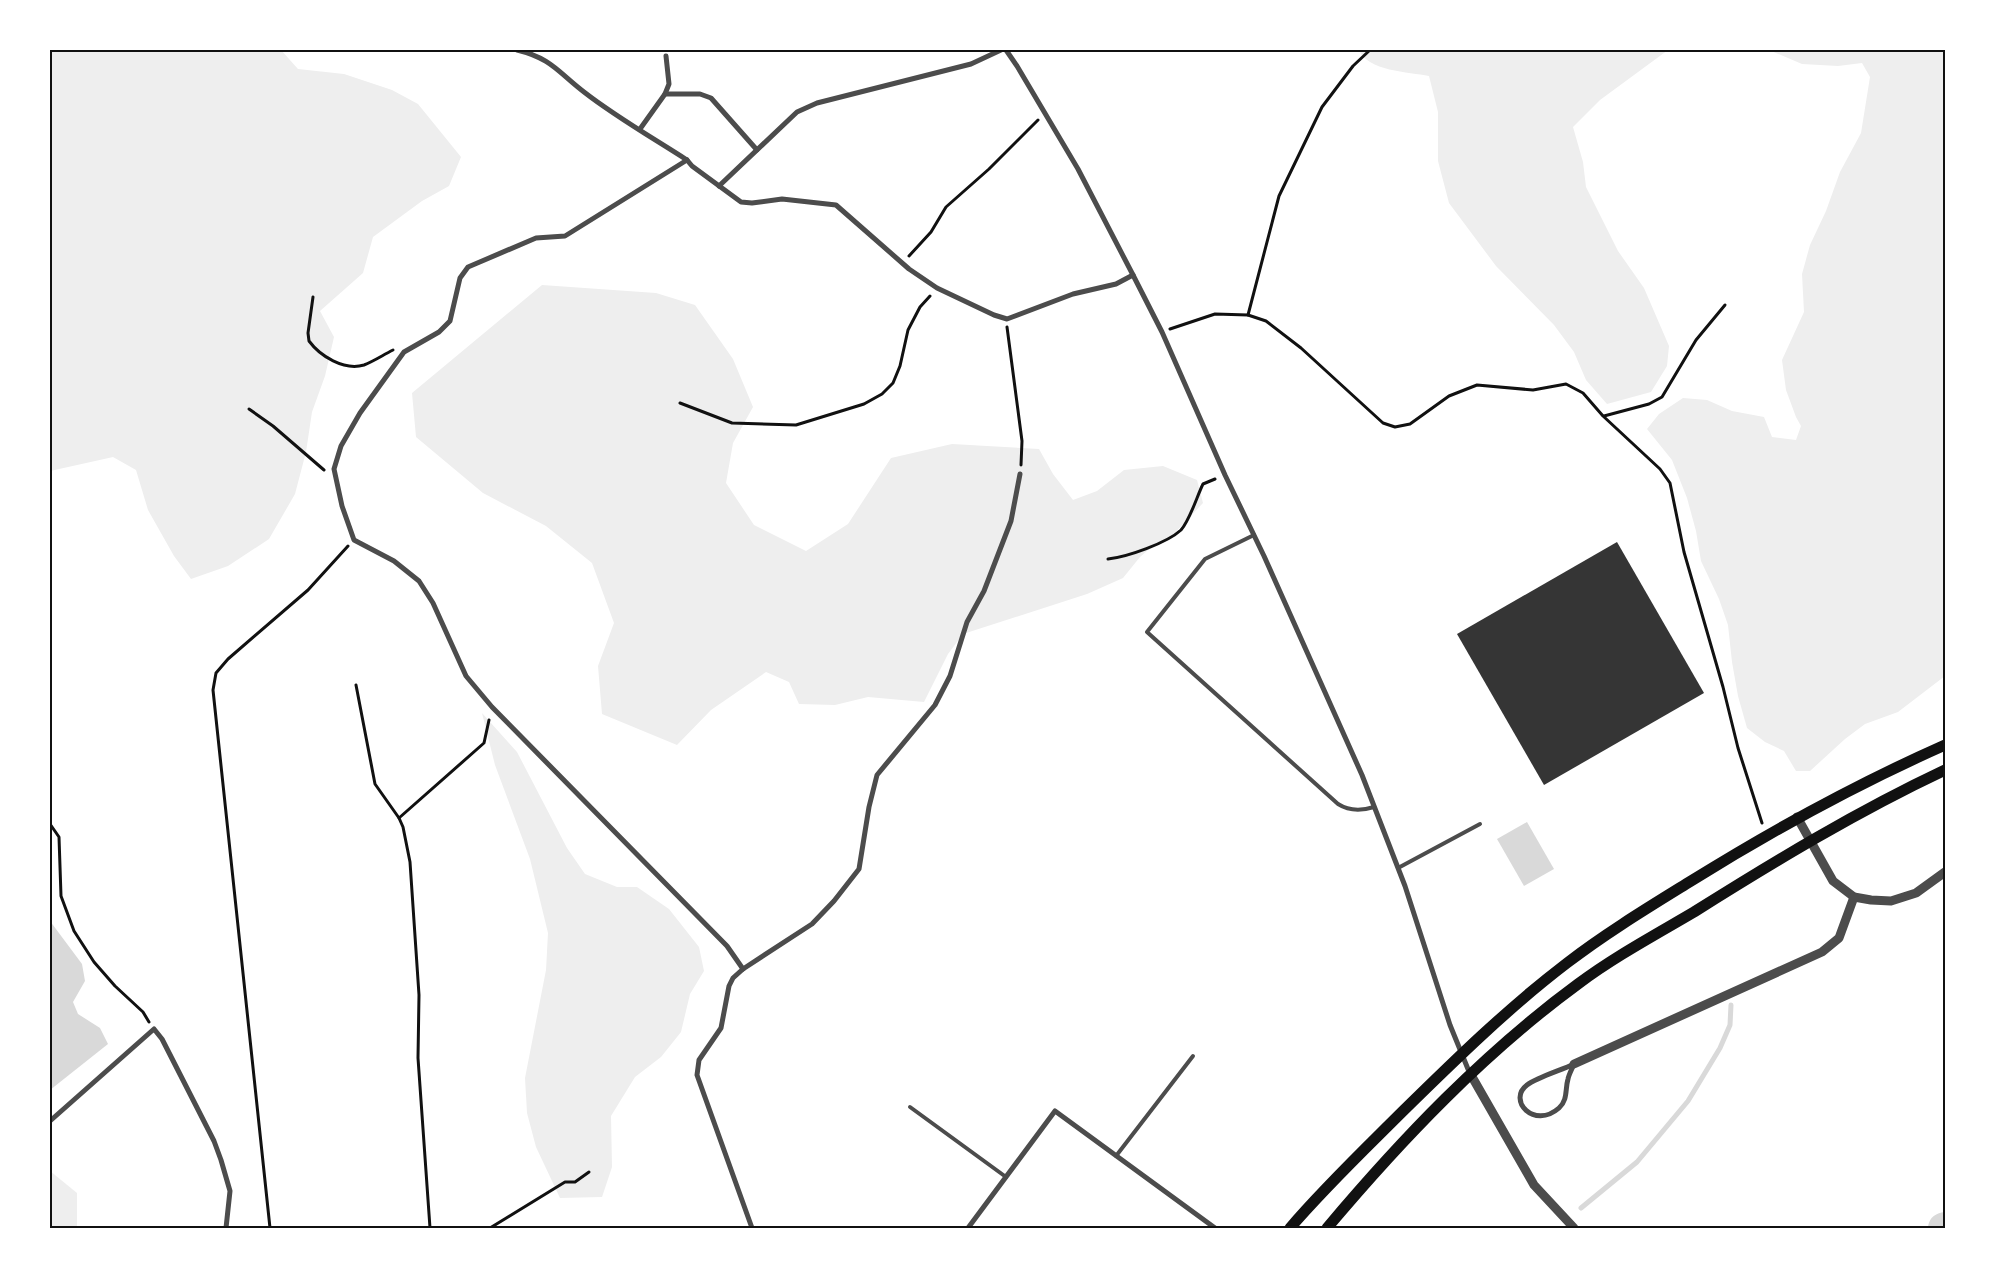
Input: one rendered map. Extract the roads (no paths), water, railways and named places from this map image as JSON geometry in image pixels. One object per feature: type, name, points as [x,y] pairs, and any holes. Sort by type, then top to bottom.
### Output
[{"type":"main road","points":[[1290,1228],[1369,1145],[1461,1053],[1504,1013],[1568,962],[1643,910],[1766,835],[1884,772],[1945,745]]},
{"type":"main road","points":[[1327,1228],[1372,1174],[1471,1075],[1578,984],[1810,841],[1899,792],[1945,770]]},
{"type":"street","points":[[517,50],[541,57],[553,65],[584,92],[687,160],[741,202],[752,203],[782,199],[836,204],[901,264],[937,288],[994,315],[1007,319],[1073,294],[1116,284],[1133,275]]},
{"type":"street","points":[[719,186],[797,112],[817,103],[971,64],[1001,50]]},
{"type":"street","points":[[1006,50],[1078,169],[1162,332],[1362,775],[1398,868],[1450,1025],[1471,1075],[1534,1185],[1574,1228]]},
{"type":"street","points":[[640,129],[665,94],[669,84],[666,56]]},
{"type":"street","points":[[665,94],[700,94],[711,98],[757,150]]},
{"type":"street","points":[[687,160],[565,236],[536,238],[468,267],[460,278],[450,321],[439,332],[404,352],[360,413],[340,446],[334,469],[342,506],[354,540],[394,561],[419,581],[433,603],[466,676],[492,707],[728,946],[743,969]]},
{"type":"street","points":[[752,1228],[697,1075],[699,1060],[721,1028],[729,986],[733,978],[743,969],[812,924],[834,901],[859,869],[869,807],[877,775],[935,705],[950,676],[967,622],[984,590],[1011,521],[1020,474]]},
{"type":"street","points":[[1798,818],[1833,881],[1854,897],[1891,901],[1916,893],[1945,872]]},
{"type":"street","points":[[1574,1064],[1561,1107],[1549,1114],[1537,1116],[1529,1114],[1522,1106],[1521,1095],[1526,1085],[1822,952],[1839,938],[1854,897]]},
{"type":"street","points":[[50,1121],[154,1029],[162,1039],[214,1141],[221,1160],[230,1191],[226,1228]]},
{"type":"street","points":[[968,1228],[1055,1111],[1214,1228]]},
{"type":"lane","points":[[1254,535],[1204,559],[1147,632],[1338,804],[1346,809],[1365,810],[1374,808]]},
{"type":"lane","points":[[1398,868],[1480,824]]},
{"type":"lane","points":[[1116,1156],[1193,1056]]},
{"type":"lane","points":[[910,1107],[1006,1177]]},
{"type":"waterway","points":[[1581,1208],[1637,1162],[1688,1101],[1720,1048],[1730,1025],[1731,1005]]}]
